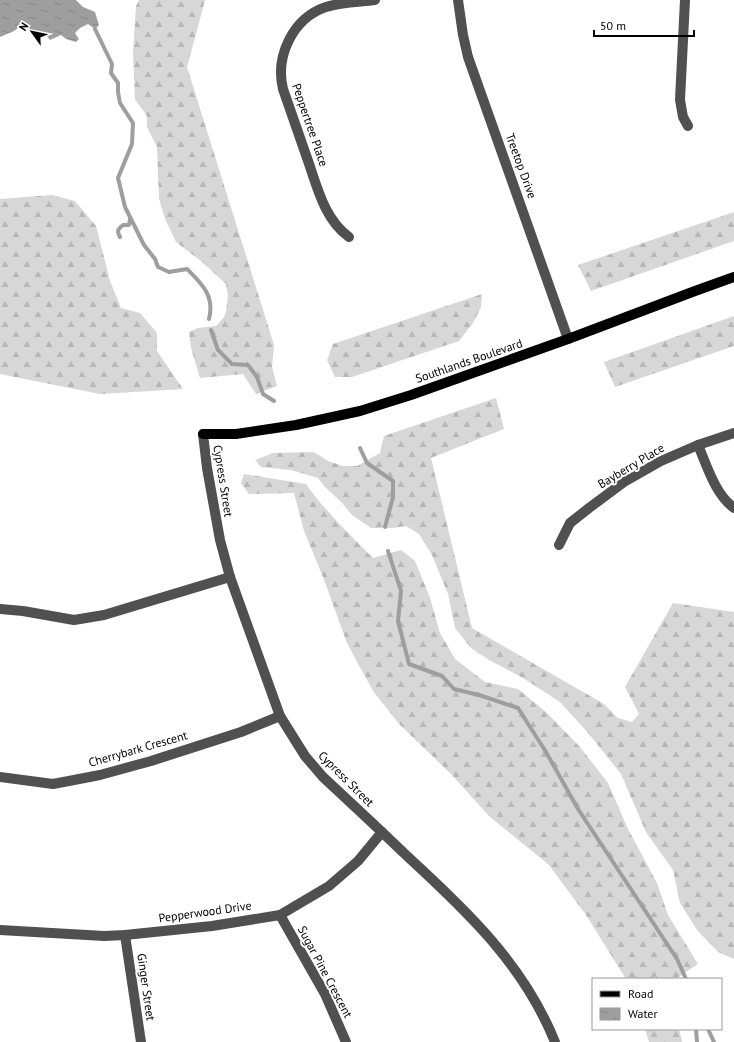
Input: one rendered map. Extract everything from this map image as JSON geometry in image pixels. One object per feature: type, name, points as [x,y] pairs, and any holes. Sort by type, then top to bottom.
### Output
[{"type":"main road","name":"Southlands Boulevard","points":[[203,434],[236,434],[289,426],[360,411],[411,395],[568,339],[734,277]]},
{"type":"street","name":"Peppertree Place","points":[[349,237],[334,223],[322,200],[283,89],[280,74],[286,46],[293,33],[303,22],[326,8],[342,4],[375,0]]},
{"type":"street","name":"Treetop Drive","points":[[458,0],[468,57],[568,339]]},
{"type":"street","points":[[685,0],[680,100],[688,126]]},
{"type":"street","name":"Bayberry Place","points":[[559,545],[570,523],[624,482],[661,461],[698,445],[734,433]]},
{"type":"street","name":"Cypress Street","points":[[203,434],[207,468],[220,540],[230,577],[280,716],[305,756],[323,777],[455,899],[492,940],[526,985],[548,1025],[555,1042]]},
{"type":"street","points":[[698,445],[717,488],[734,508]]},
{"type":"street","points":[[0,608],[74,620],[104,615],[230,577]]},
{"type":"street","name":"Cherrybark Crescent","points":[[0,777],[53,784],[100,775],[241,732],[280,716]]},
{"type":"street","name":"Pepperwood Drive","points":[[0,930],[104,936],[125,935],[212,926],[280,915],[329,886],[358,861],[382,832]]},
{"type":"street","name":"Sugar Pine Crescent","points":[[280,915],[325,994],[346,1042]]},
{"type":"street","name":"Ginger Street","points":[[125,935],[141,1042]]},
{"type":"green space","points":[[139,0],[205,0],[187,67],[274,345],[272,367],[277,386],[256,394],[243,374],[200,378],[191,348],[189,332],[198,328],[216,326],[224,317],[228,296],[226,284],[201,261],[176,242],[165,219],[159,198],[157,147],[147,127],[147,116],[135,99],[133,54],[136,6]]},
{"type":"green space","points":[[52,195],[75,201],[96,226],[110,281],[121,308],[140,313],[157,333],[157,351],[183,389],[100,394],[0,374],[0,199]]},
{"type":"green space","points":[[734,212],[734,241],[591,291],[578,265]]},
{"type":"green space","points":[[482,294],[481,307],[473,323],[459,341],[352,377],[335,377],[327,360],[333,344]]},
{"type":"green space","points":[[734,316],[734,346],[615,387],[604,362]]},
{"type":"green space","points":[[496,398],[504,429],[431,458],[472,628],[604,704],[618,718],[632,722],[639,714],[625,687],[673,603],[734,612],[734,959],[718,952],[697,930],[680,903],[673,870],[646,832],[621,774],[589,734],[560,702],[523,678],[489,660],[471,648],[455,628],[448,594],[432,555],[419,534],[406,526],[393,528],[371,528],[352,515],[318,478],[291,470],[261,467],[255,460],[273,453],[314,452],[328,461],[343,466],[357,466],[380,453],[384,436]]},
{"type":"green space","points":[[244,474],[306,484],[329,513],[373,558],[401,550],[415,561],[430,598],[440,633],[455,659],[485,682],[518,689],[547,713],[580,747],[608,783],[628,829],[657,883],[668,915],[698,964],[677,978],[625,978],[586,915],[549,865],[489,816],[451,774],[400,725],[373,691],[347,643],[323,577],[304,531],[294,493],[249,494],[241,483]]},
{"type":"green space","points":[[645,1030],[679,1030],[682,1042],[649,1042]]},
{"type":"water","points":[[0,0],[76,0],[83,7],[95,12],[99,25],[95,29],[88,24],[80,28],[75,33],[79,39],[76,42],[66,39],[61,35],[50,40],[45,33],[25,30],[22,25],[14,31],[0,37]]},
{"type":"waterway","points":[[95,29],[112,64],[111,73],[118,83],[120,103],[133,123],[132,144],[118,178],[125,207],[144,245],[155,259],[158,267],[169,272],[187,269],[202,285],[209,297],[209,319]]},
{"type":"waterway","points":[[120,237],[118,232],[119,229],[123,225],[129,225],[130,219]]},
{"type":"waterway","points":[[211,330],[218,350],[232,364],[248,365],[257,377],[263,394],[274,401]]},
{"type":"waterway","points":[[360,448],[367,463],[393,481],[393,497],[385,527]]},
{"type":"waterway","points":[[388,551],[401,591],[398,621],[409,664],[442,676],[454,689],[479,695],[518,708],[546,752],[578,809],[677,959],[686,978]]},
{"type":"waterway","points":[[696,1030],[697,1042]]},
{"type":"waterway","points":[[708,1030],[714,1042]]}]
